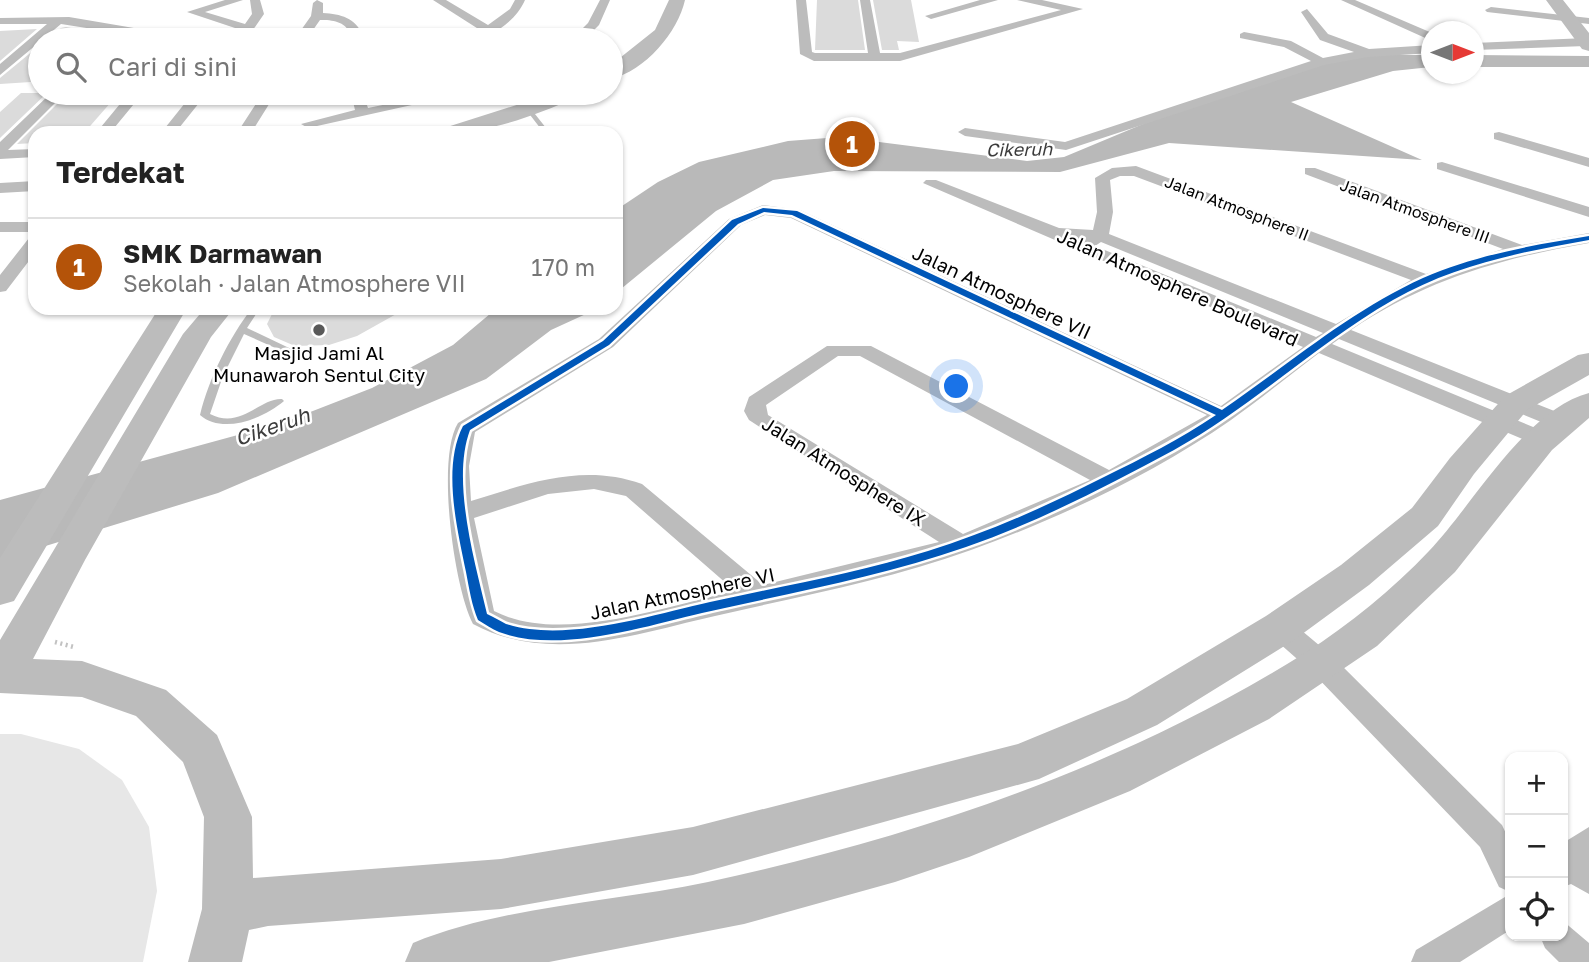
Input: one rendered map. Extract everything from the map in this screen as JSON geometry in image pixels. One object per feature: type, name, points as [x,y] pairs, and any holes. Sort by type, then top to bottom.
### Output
[{"type":"main road","points":[[623,65],[651,45],[669,24],[677,0]]},
{"type":"main road","points":[[1554,0],[1587,43]]},
{"type":"main road","points":[[475,126],[541,105]]},
{"type":"main road","points":[[10,575],[169,315]]},
{"type":"main road","points":[[0,674],[27,635],[67,558],[198,334],[230,318]]},
{"type":"main road","points":[[228,909],[268,901],[501,884],[693,851],[846,813],[1023,764],[1142,712],[1280,628],[1355,575],[1425,517],[1508,412],[1589,362]]},
{"type":"main road","points":[[432,962],[494,944],[743,899],[866,865],[1058,803],[1200,737],[1322,664],[1404,601],[1474,525],[1563,421]]},
{"type":"main road","points":[[0,674],[82,679],[151,703],[201,748],[228,817],[228,909],[215,962]]},
{"type":"street","points":[[238,0],[193,13],[246,28]]},
{"type":"street","points":[[250,28],[260,9],[254,0]]},
{"type":"street","points":[[308,28],[317,16],[317,0]]},
{"type":"street","points":[[438,0],[485,28]]},
{"type":"street","points":[[494,28],[515,11],[520,0]]},
{"type":"street","points":[[590,28],[605,0]]},
{"type":"street","points":[[801,0],[806,54],[875,57],[900,57],[938,31],[993,0]]},
{"type":"street","points":[[865,0],[875,57]]},
{"type":"street","points":[[927,0],[938,31]]},
{"type":"street","points":[[1022,0],[1077,9]]},
{"type":"street","points":[[1346,0],[1421,33]]},
{"type":"street","points":[[938,31],[1077,9]]},
{"type":"street","points":[[1491,10],[1589,21]]},
{"type":"street","points":[[1307,12],[1324,37],[1368,53]]},
{"type":"street","points":[[317,16],[342,18],[354,28]]},
{"type":"street","points":[[0,21],[59,19],[118,28]]},
{"type":"street","points":[[49,28],[59,19]]},
{"type":"street","points":[[1244,36],[1287,44],[1321,62]]},
{"type":"street","points":[[1484,47],[1587,43]]},
{"type":"street","points":[[0,71],[28,46]]},
{"type":"street","points":[[965,132],[1066,146],[1321,62],[1368,53],[1421,50]]},
{"type":"street","points":[[0,150],[46,105]]},
{"type":"street","points":[[109,126],[126,105]]},
{"type":"street","points":[[174,126],[190,105]]},
{"type":"street","points":[[246,123],[252,105]]},
{"type":"street","points":[[246,123],[260,105]]},
{"type":"street","points":[[360,105],[363,114]]},
{"type":"street","points":[[308,124],[404,105]]},
{"type":"street","points":[[1499,136],[1589,163]]},
{"type":"street","points":[[0,155],[28,153]]},
{"type":"street","points":[[1442,166],[1589,212]]},
{"type":"street","name":"Jalan Atmosphere II","points":[[1100,236],[1105,212],[1101,186],[1103,178],[1117,171],[1136,171],[1426,280]]},
{"type":"street","name":"Jalan Atmosphere III","points":[[1310,172],[1520,250]]},
{"type":"street","name":"Jalan Atmosphere Boulevard","points":[[931,183],[1048,229],[1082,247],[1315,347],[1508,412],[1563,421]]},
{"type":"street","points":[[0,188],[28,186]]},
{"type":"street","name":"Jalan Atmosphere VI","points":[[763,210],[734,222],[606,343],[466,428],[458,446],[461,513],[482,617],[511,629],[550,635],[645,622],[862,572],[961,544],[1107,479],[1224,415],[1339,330],[1426,280],[1520,250],[1589,238]]},
{"type":"street","name":"Jalan Atmosphere VII","points":[[763,210],[794,213],[1224,415]]},
{"type":"street","points":[[0,227],[28,227]]},
{"type":"street","name":"Jalan Atmosphere Boulevard","points":[[1048,229],[1100,236],[1339,330],[1508,412]]},
{"type":"street","points":[[1082,247],[1100,236]]},
{"type":"street","points":[[0,286],[28,251]]},
{"type":"street","name":"Jalan Atmosphere IX","points":[[961,544],[756,416],[756,402],[834,350],[864,350],[884,358],[1107,479]]},
{"type":"street","points":[[461,513],[578,481],[610,480],[634,490],[758,596]]},
{"type":"street","points":[[1280,628],[1322,664],[1501,839]]},
{"type":"street","points":[[1428,962],[1505,914]]},
{"type":"street","points":[[1562,941],[1584,962]]},
{"type":"lane","points":[[529,110],[542,126]]},
{"type":"lane","points":[[279,401],[231,421],[219,423],[205,415],[230,318],[303,358]]},
{"type":"shaded area","points":[[0,734],[21,734],[79,749],[122,780],[149,827],[157,891],[143,962],[0,962]]},
{"type":"water","points":[[1366,55],[1421,55],[1421,68],[1393,71],[1291,102],[1422,160],[1169,143],[1060,172],[834,171],[773,180],[716,211],[623,287],[623,205],[658,182],[699,162],[788,141],[840,137],[1027,161],[1064,157],[1203,99],[1321,62]]},
{"type":"water","points":[[1484,55],[1589,56],[1589,67],[1484,67]]},
{"type":"water","name":"Cikeruh","points":[[489,315],[584,315],[551,330],[486,379],[218,493],[0,560],[0,500],[282,423],[372,388],[453,345]]},
{"type":"building","points":[[817,0],[858,0],[865,50],[815,50]]},
{"type":"building","points":[[873,0],[911,0],[919,42],[897,41],[899,50],[882,50]]},
{"type":"building","points":[[28,29],[28,37],[0,61],[0,31]]},
{"type":"building","points":[[28,55],[28,82],[0,84],[0,78]]},
{"type":"building","points":[[21,93],[28,93],[28,105],[34,105],[0,138],[0,112]]},
{"type":"building","points":[[56,105],[108,105],[90,126],[35,126]]},
{"type":"building","points":[[28,133],[28,143],[17,144]]},
{"type":"building","name":"Masjid Jami Al Munawaroh Sentul City","points":[[272,315],[394,315],[357,336],[329,345],[295,346],[274,337],[267,324]]},
{"type":"cycle path","points":[[1224,415],[794,213],[763,210],[735,222],[606,343],[466,428],[460,444],[458,466],[462,520],[482,617],[502,628],[527,633],[554,635],[611,629],[894,565],[962,544],[1016,523],[1097,486],[1175,445],[1207,425],[1238,404],[1360,316],[1426,280],[1485,259],[1589,238]]},
{"type":"place","name":"SMK Darmawan","points":[[852,144]]},
{"type":"place","name":"Masjid Jami Al Munawaroh Sentul City","points":[[319,330]]}]
